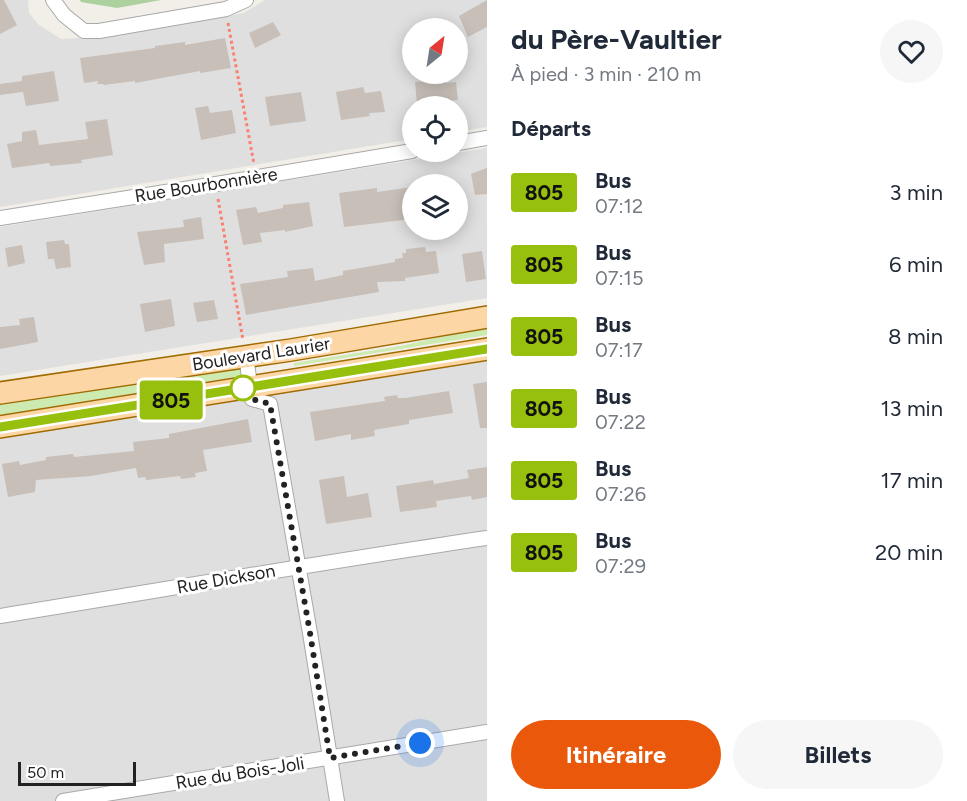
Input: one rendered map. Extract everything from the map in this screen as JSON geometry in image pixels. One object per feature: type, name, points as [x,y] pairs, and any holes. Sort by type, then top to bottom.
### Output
[{"type":"main road","name":"Boulevard Laurier","points":[[0,393],[246,357],[487,317]]},
{"type":"main road","name":"Boulevard Laurier","points":[[0,427],[487,348]]},
{"type":"street","points":[[53,0],[63,15],[84,31],[99,31],[226,9],[246,0]]},
{"type":"street","points":[[468,141],[487,138]]},
{"type":"street","name":"Rue Bourbonnière","points":[[0,218],[402,153]]},
{"type":"street","points":[[246,357],[252,399],[270,404],[337,801]]},
{"type":"street","name":"Rue Dickson","points":[[0,616],[299,566],[487,538]]},
{"type":"street","name":"Rue du Bois-Joli","points":[[63,801],[487,732]]},
{"type":"path","points":[[226,9],[256,177]]},
{"type":"path","points":[[216,184],[246,357]]},
{"type":"shaded area","points":[[0,0],[28,0],[29,13],[39,25],[61,39],[116,36],[244,13],[265,0],[487,0],[487,127],[468,130],[468,96],[402,96],[402,141],[0,207]]},
{"type":"shaded area","points":[[487,148],[487,298],[0,376],[0,227],[402,162],[468,162],[468,151]]},
{"type":"shaded area","points":[[487,360],[487,801],[0,801],[0,429],[266,395]]},
{"type":"green space","points":[[80,0],[161,0],[117,8]]},
{"type":"green space","points":[[487,326],[487,335],[294,366],[294,363],[401,346]]},
{"type":"green space","points":[[240,368],[243,373],[241,376],[0,415],[0,403],[181,374]]},
{"type":"building","points":[[0,0],[4,0],[17,25],[0,34]]},
{"type":"building","points":[[487,0],[487,27],[468,37],[468,18],[459,16]]},
{"type":"building","points":[[273,22],[281,35],[255,48],[249,33]]},
{"type":"building","points":[[225,38],[231,68],[200,73],[200,71],[135,83],[135,81],[104,85],[97,84],[98,81],[84,83],[80,58]]},
{"type":"building","points":[[54,71],[59,101],[26,106],[23,92],[0,95],[0,84],[22,81],[22,76]]},
{"type":"building","points":[[415,84],[456,84],[458,96],[416,96]]},
{"type":"building","points":[[363,87],[365,93],[381,91],[385,112],[369,113],[370,116],[341,120],[336,92]]},
{"type":"building","points":[[301,92],[306,121],[270,126],[265,97]]},
{"type":"building","points":[[208,106],[210,113],[232,110],[236,133],[201,140],[195,108]]},
{"type":"building","points":[[107,119],[113,155],[81,160],[82,163],[50,166],[49,163],[12,168],[7,144],[22,141],[22,132],[36,130],[39,145],[88,139],[85,122]]},
{"type":"building","points":[[487,168],[487,194],[475,195],[471,174]]},
{"type":"building","points":[[377,188],[377,192],[402,188],[402,220],[344,227],[339,193]]},
{"type":"building","points":[[309,202],[313,226],[285,232],[285,230],[260,233],[262,242],[243,245],[236,210],[256,207],[258,213],[283,208],[283,205]]},
{"type":"building","points":[[201,217],[204,239],[164,244],[165,262],[144,265],[137,232],[184,227],[183,220]]},
{"type":"building","points":[[64,240],[65,244],[69,244],[71,267],[56,269],[54,259],[48,259],[46,242]]},
{"type":"building","points":[[22,245],[25,263],[8,267],[5,248]]},
{"type":"building","points":[[425,247],[426,252],[436,251],[439,273],[405,278],[405,281],[377,282],[379,292],[246,315],[240,284],[288,277],[287,271],[313,268],[315,281],[343,275],[343,271],[395,262],[395,259],[403,258],[402,253],[406,253],[406,249]]},
{"type":"building","points":[[482,251],[486,279],[466,282],[462,254]]},
{"type":"building","points":[[171,299],[175,326],[145,332],[140,304]]},
{"type":"building","points":[[214,300],[218,319],[197,322],[193,303]]},
{"type":"building","points":[[34,317],[38,342],[0,349],[0,327],[20,325],[19,319]]},
{"type":"building","points":[[487,382],[487,428],[480,428],[473,384]]},
{"type":"building","points":[[449,391],[453,413],[409,420],[409,424],[374,430],[375,436],[351,440],[351,434],[315,441],[310,412],[385,401],[384,397],[397,395],[398,398],[405,398]]},
{"type":"building","points":[[248,419],[252,442],[203,450],[207,471],[195,473],[196,477],[181,479],[180,476],[146,480],[145,477],[138,478],[136,468],[91,476],[36,480],[35,492],[8,497],[2,464],[19,461],[20,465],[46,460],[46,457],[73,454],[74,457],[134,451],[133,442],[169,438],[169,434]]},
{"type":"building","points":[[487,467],[487,497],[472,500],[471,496],[436,501],[437,507],[400,512],[396,486],[433,480],[434,484],[469,478],[467,470]]},
{"type":"building","points":[[344,476],[347,497],[368,493],[372,517],[326,524],[319,480]]},
{"type":"bus line","name":"805","points":[[0,427],[487,349]]},
{"type":"route","points":[[243,388],[250,388],[252,399],[270,404],[330,758],[420,743]]}]
